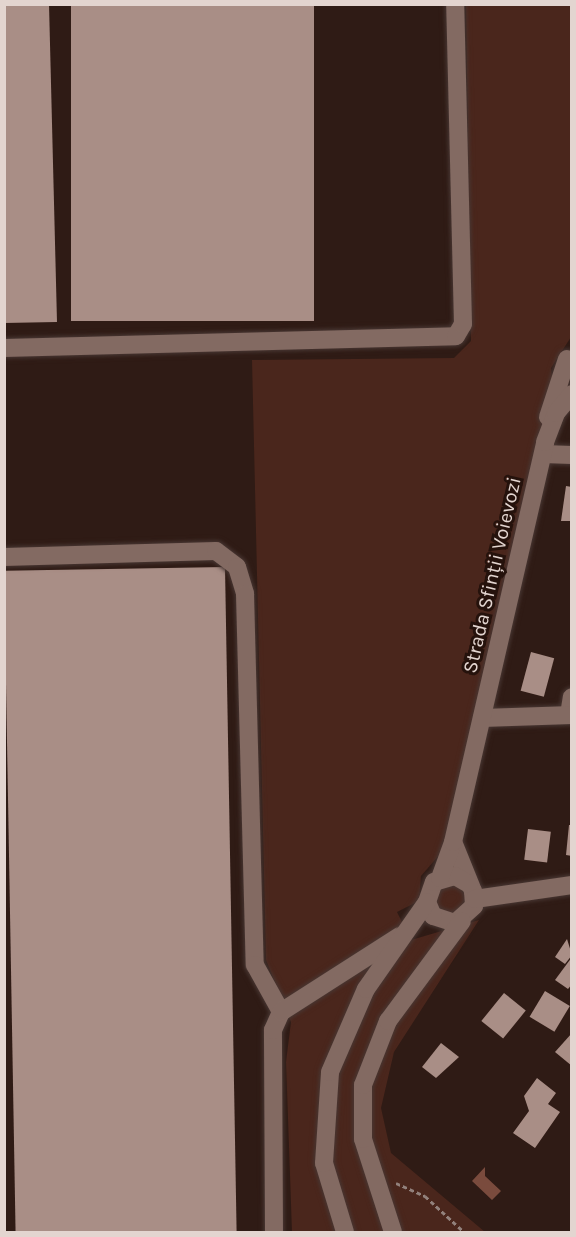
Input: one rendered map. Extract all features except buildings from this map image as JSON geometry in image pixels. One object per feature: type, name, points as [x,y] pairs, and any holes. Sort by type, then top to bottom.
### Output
[{"type":"street","points":[[4,348],[456,336],[464,324],[455,4]]},
{"type":"street","name":"Strada Sfinții Voievozi","points":[[440,878],[453,842],[482,718],[544,448],[550,405],[570,359]]},
{"type":"street","name":"Strada Sfinții Voievozi","points":[[544,448],[556,413],[572,394]]},
{"type":"street","points":[[544,448],[572,455]]},
{"type":"street","points":[[4,557],[216,551],[237,567],[244,594],[255,965],[281,1012]]},
{"type":"street","points":[[482,718],[571,709]]},
{"type":"street","points":[[393,1233],[375,1183],[361,1118],[371,1056],[401,1001],[462,921],[472,891],[453,842]]},
{"type":"street","points":[[345,1233],[324,1163],[330,1072],[354,1011],[400,936],[427,902],[440,878],[455,876],[472,891],[572,885]]},
{"type":"street","points":[[427,902],[439,921],[462,921]]},
{"type":"street","points":[[274,1233],[270,1060],[273,1030],[281,1012],[400,936]]},
{"type":"path","points":[[375,1183],[392,1182],[425,1196],[464,1233]]},
{"type":"shaded area","points":[[466,5],[571,5],[571,337],[551,368],[553,385],[447,846],[421,876],[419,901],[397,912],[411,940],[479,920],[394,1052],[381,1108],[391,1153],[485,1232],[292,1232],[286,1062],[291,1022],[266,960],[252,360],[454,358],[471,341]]},
{"type":"shaded area","points":[[451,885],[461,890],[466,900],[461,910],[451,915],[441,910],[436,900],[441,890]]},
{"type":"shaded area","points":[[485,1167],[485,1176],[501,1191],[492,1200],[472,1181]]}]
